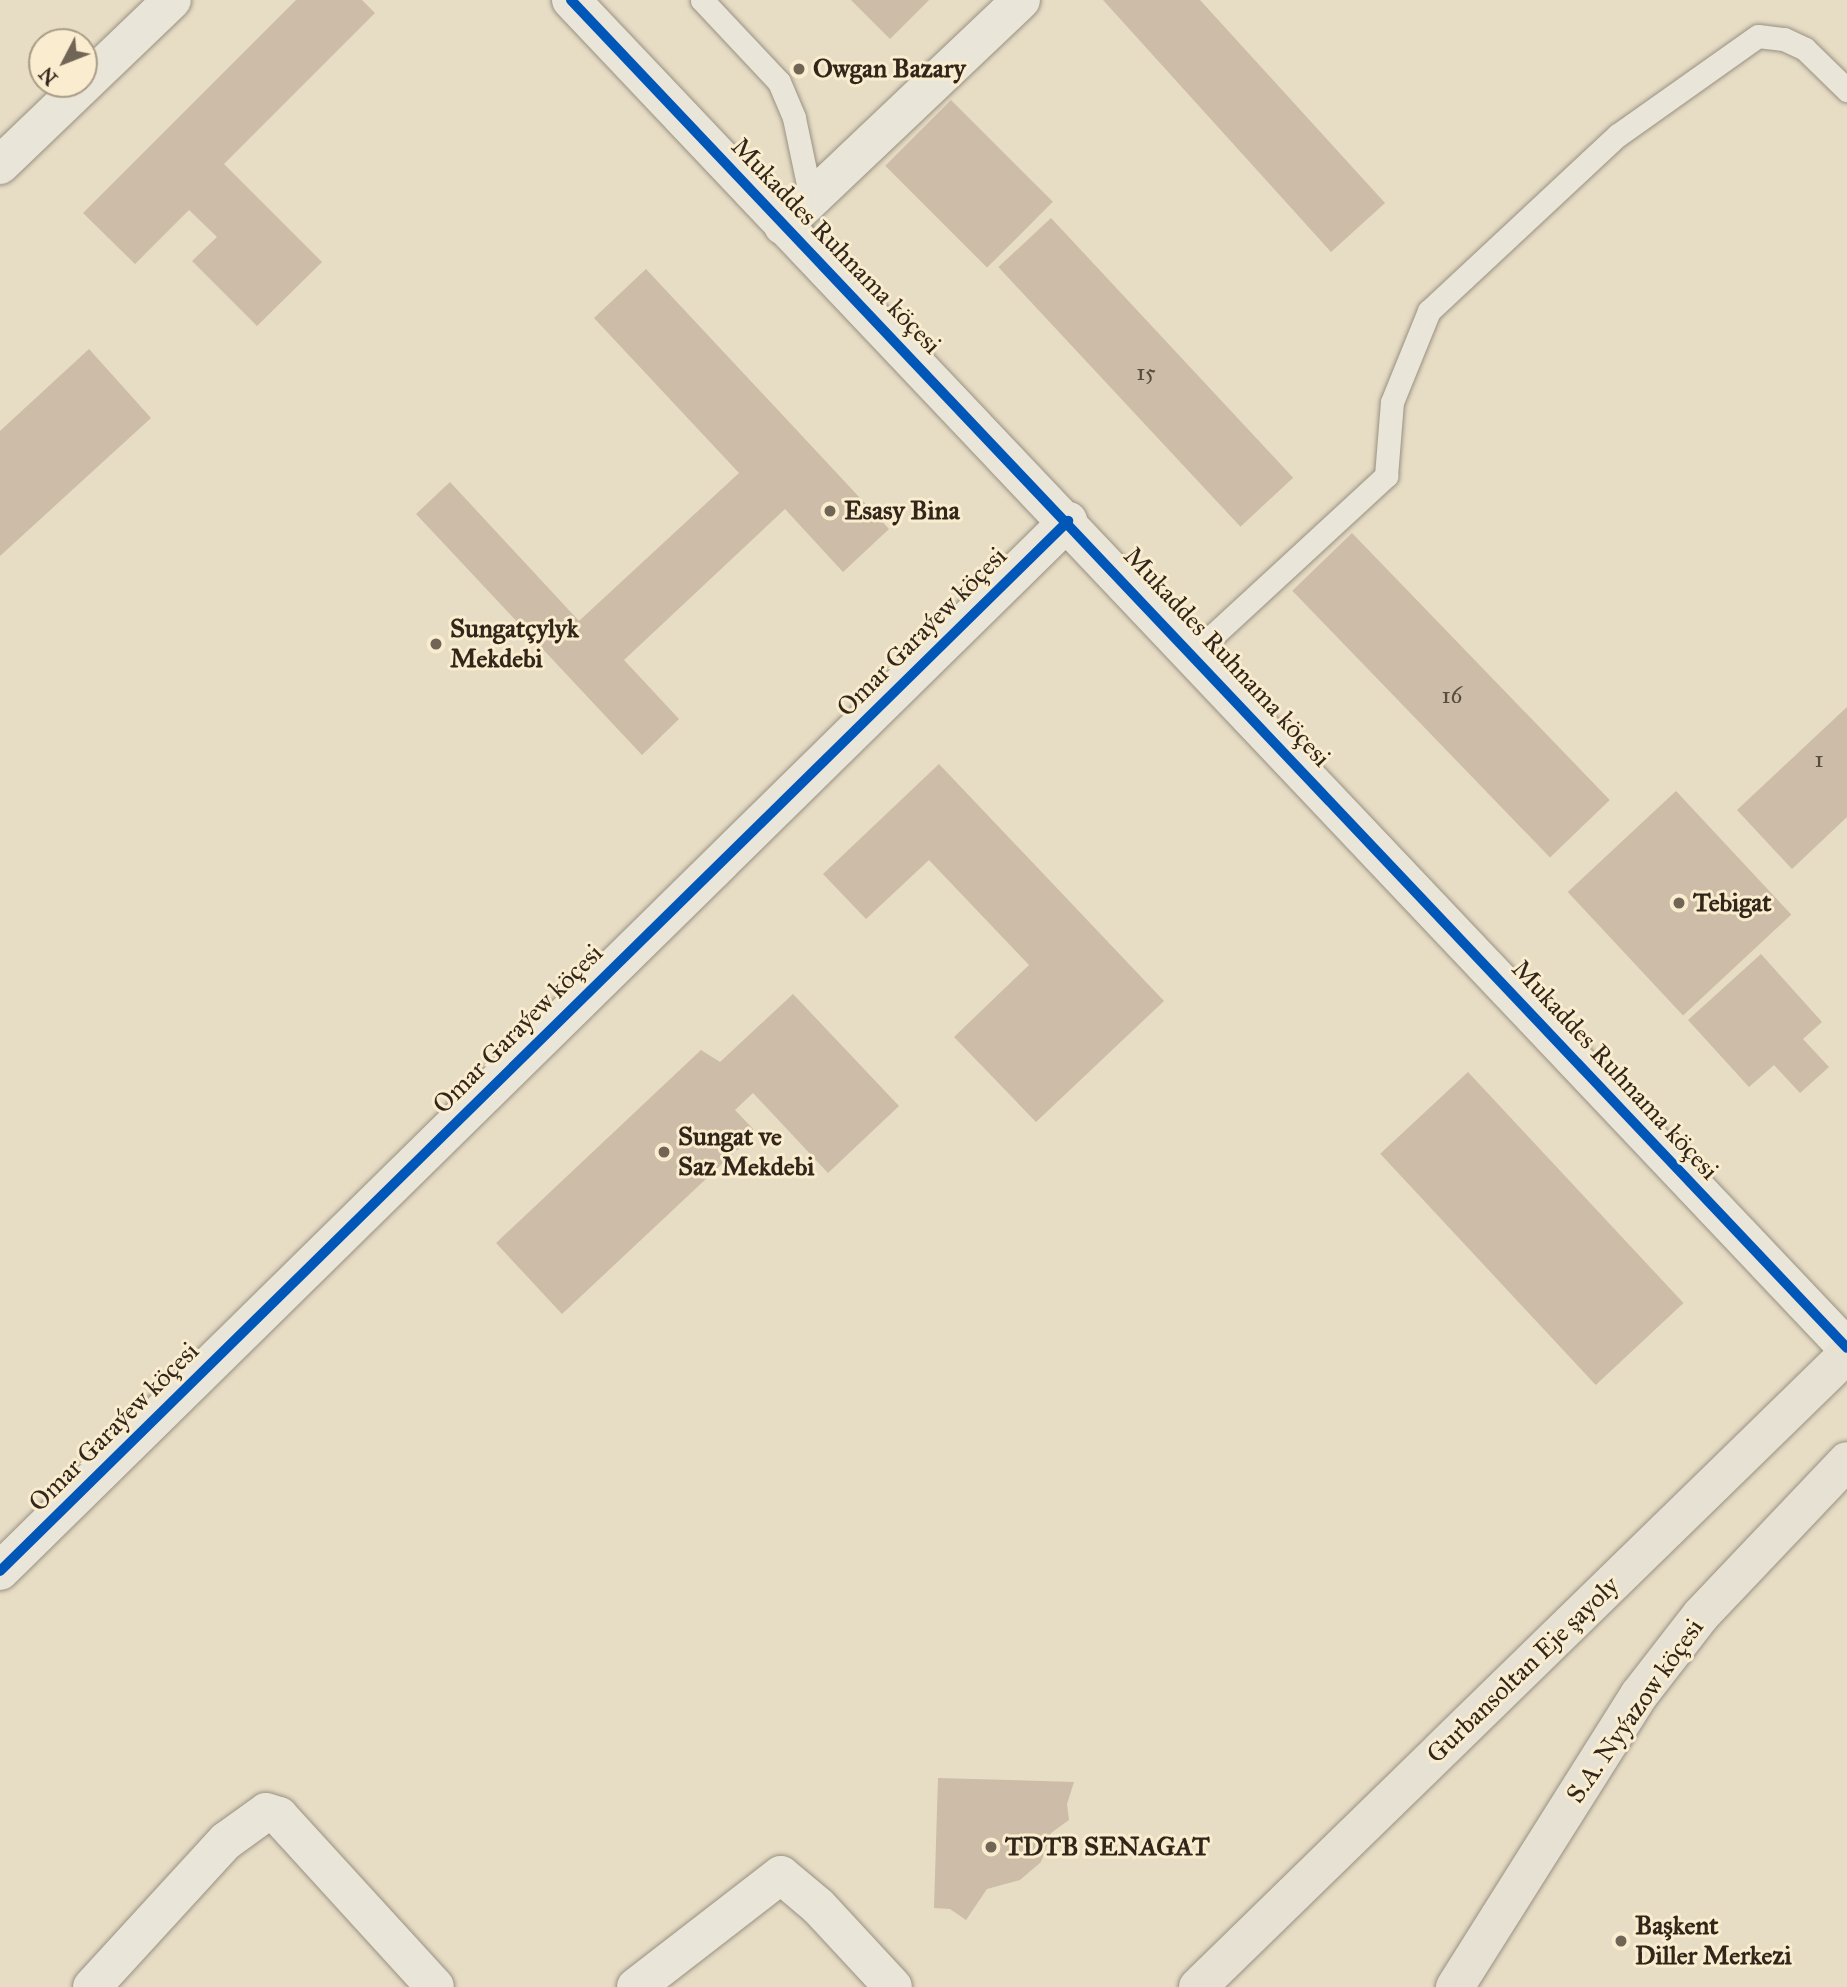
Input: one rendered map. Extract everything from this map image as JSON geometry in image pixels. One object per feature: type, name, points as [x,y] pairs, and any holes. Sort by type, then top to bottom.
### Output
[{"type":"main road","name":"Gurbansoltan Eje şayoly","points":[[1198,1987],[1847,1354]]},
{"type":"main road","name":"S.A. Nyýazow köçesi","points":[[1455,1987],[1639,1695],[1702,1615],[1847,1461]]},
{"type":"street","points":[[0,165],[172,0]]},
{"type":"street","name":"Mukaddes Ruhnama köçesi","points":[[571,0],[783,226],[1068,520],[1847,1348]]},
{"type":"street","points":[[783,226],[1021,0]]},
{"type":"street","name":"Omar Garaýew köçesi","points":[[0,1571],[1068,520]]},
{"type":"street","points":[[92,1987],[226,1841],[266,1812],[279,1816],[435,1987]]},
{"type":"street","points":[[636,1987],[781,1875],[818,1906],[893,1987]]},
{"type":"lane","points":[[702,0],[779,82],[794,118],[811,199]]},
{"type":"lane","points":[[1194,654],[1386,476],[1392,402],[1429,312],[1618,135],[1758,36],[1784,39],[1805,49],[1847,90]]},
{"type":"building","points":[[296,0],[362,0],[375,13],[224,164],[322,262],[257,326],[192,261],[217,237],[189,210],[135,264],[83,213]]},
{"type":"building","points":[[851,0],[929,0],[890,39]]},
{"type":"building","points":[[1103,0],[1200,0],[1385,203],[1331,252]]},
{"type":"building","points":[[951,100],[1053,202],[987,268],[885,166]]},
{"type":"building","points":[[1051,218],[1293,478],[1240,527],[998,267]]},
{"type":"building","name":"Esasy Bina","points":[[646,269],[889,529],[843,572],[785,509],[624,660],[679,719],[642,755],[416,514],[450,482],[579,621],[739,473],[594,318]]},
{"type":"building","points":[[89,349],[151,418],[0,556],[0,431]]},
{"type":"building","points":[[1352,533],[1610,800],[1550,858],[1292,591]]},
{"type":"building","points":[[1847,707],[1847,817],[1792,869],[1737,810]]},
{"type":"building","points":[[939,764],[1164,1001],[1036,1122],[954,1037],[1029,965],[929,860],[866,919],[823,874]]},
{"type":"building","name":"Tebigat","points":[[1676,791],[1791,915],[1683,1016],[1568,892]]},
{"type":"building","points":[[1761,954],[1822,1022],[1803,1039],[1829,1067],[1800,1093],[1774,1065],[1749,1087],[1688,1020]]},
{"type":"building","name":"Sungat ve Saz Mekdebi","points":[[793,994],[899,1106],[828,1173],[753,1093],[735,1110],[756,1132],[562,1314],[496,1243],[701,1050],[720,1062]]},
{"type":"building","points":[[1468,1072],[1684,1303],[1596,1385],[1380,1154]]},
{"type":"building","name":"TDTB SENAGAT","points":[[938,1778],[1074,1782],[1067,1804],[1069,1820],[1051,1833],[1041,1862],[1020,1880],[987,1889],[966,1920],[950,1909],[934,1908]]},
{"type":"cycle path","points":[[571,0],[1847,1348]]},
{"type":"cycle path","points":[[0,1571],[1068,521]]},
{"type":"place","name":"Owgan Bazary","points":[[799,69]]},
{"type":"place","name":"Esasy Bina","points":[[830,511]]},
{"type":"place","name":"Sungatçylyk Mekdebi","points":[[436,644]]},
{"type":"place","name":"Tebigat","points":[[1679,903]]},
{"type":"place","name":"Sungat ve Saz Mekdebi","points":[[664,1152]]},
{"type":"place","name":"TDTB SENAGAT","points":[[991,1847]]},
{"type":"place","name":"Başkent Diller Merkezi","points":[[1621,1941]]}]
